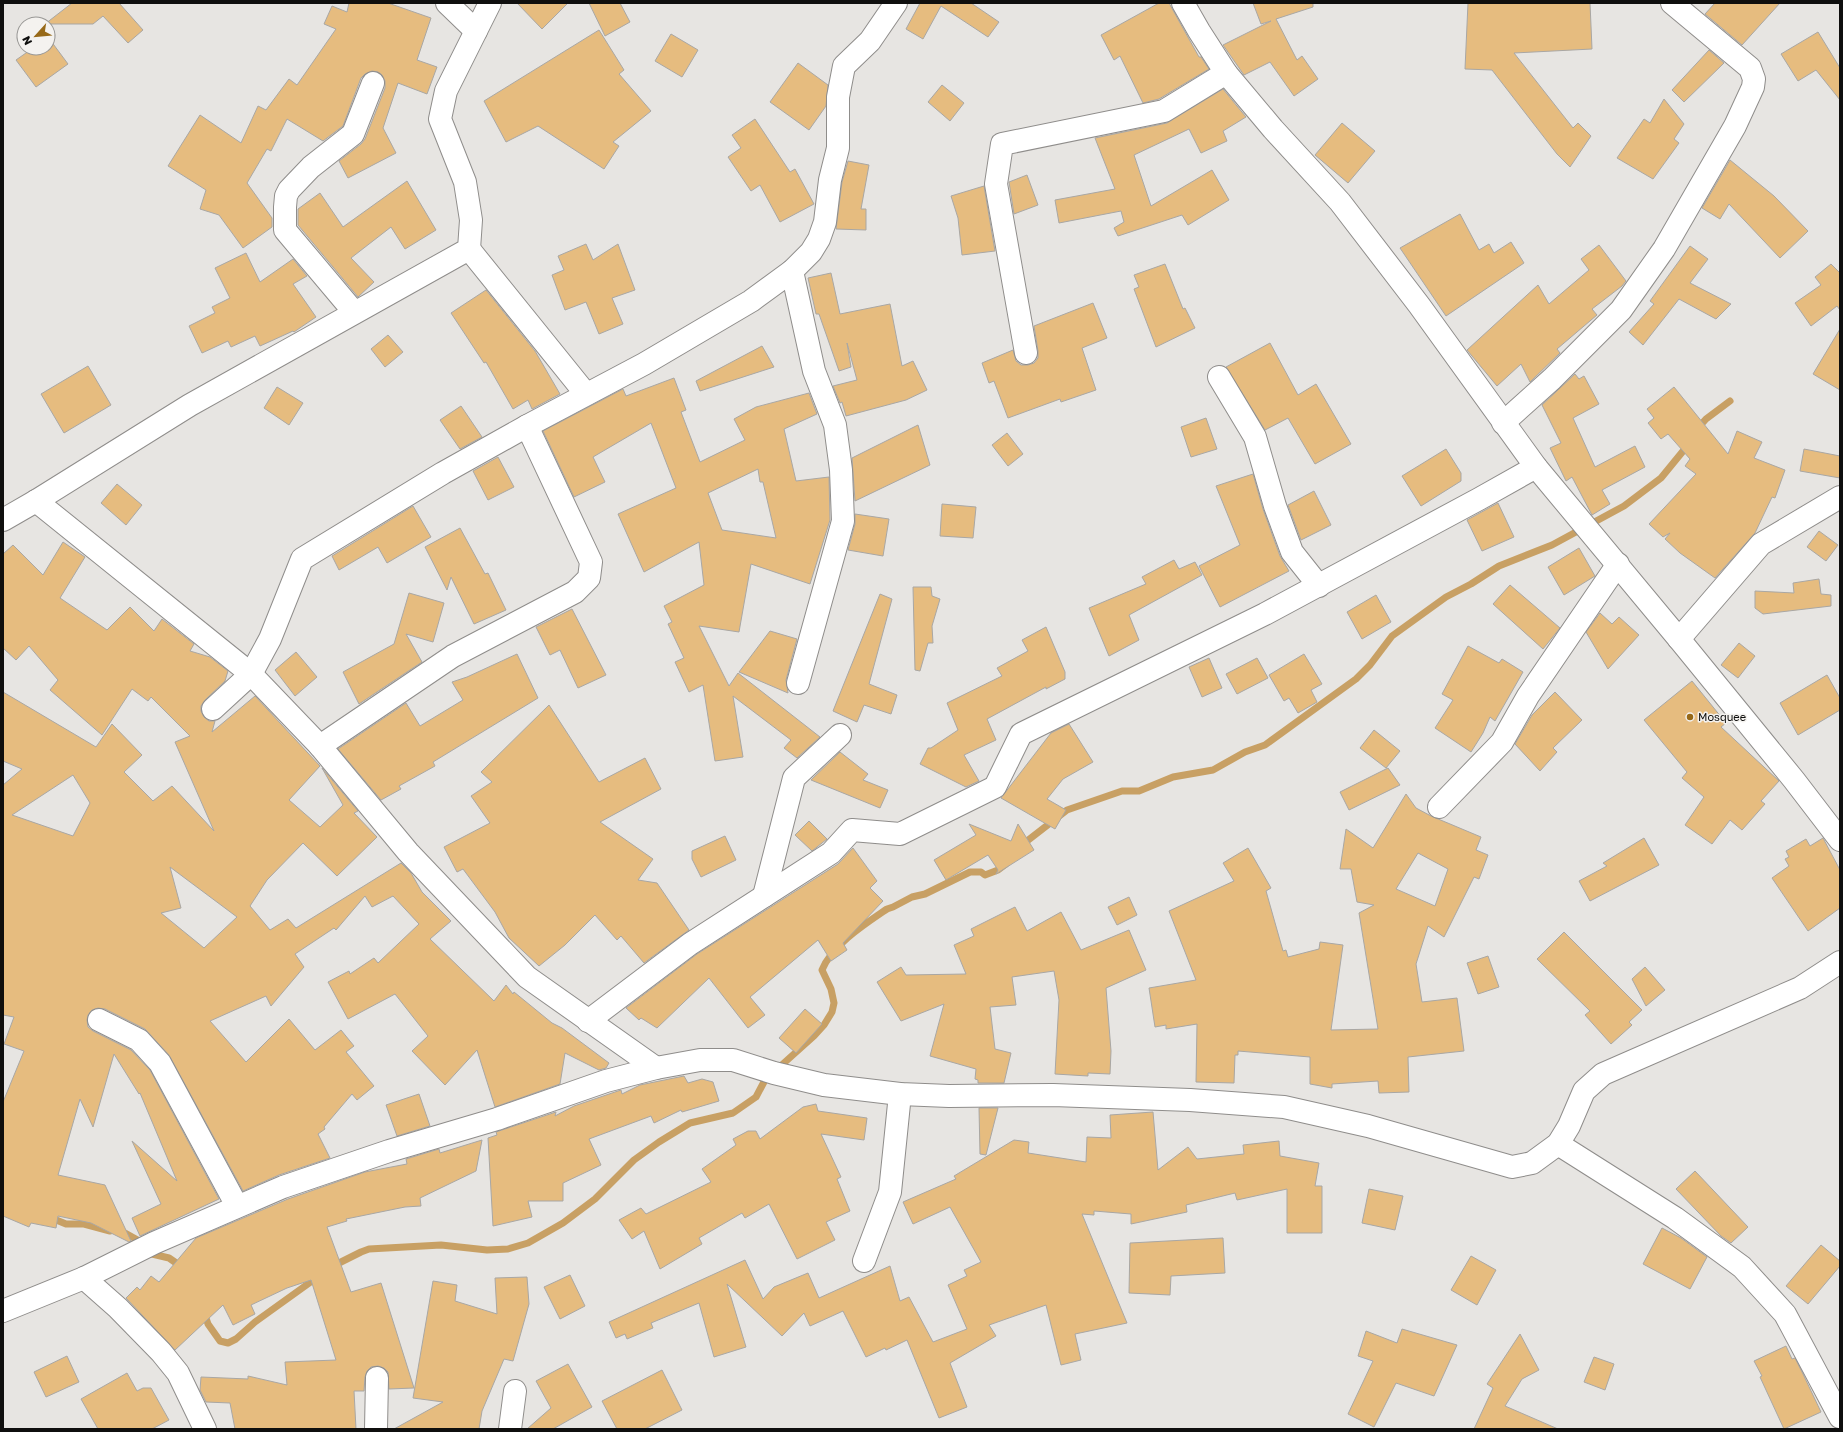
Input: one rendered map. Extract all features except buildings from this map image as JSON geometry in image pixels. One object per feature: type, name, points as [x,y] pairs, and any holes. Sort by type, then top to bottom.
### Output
[{"type":"street","points":[[447,3],[476,30]]},
{"type":"street","points":[[490,3],[446,91],[440,119],[465,182],[471,220],[469,249],[586,394]]},
{"type":"street","points":[[213,709],[251,674],[270,639],[302,559],[443,473],[586,394],[644,364],[751,301],[792,271],[811,252],[819,239],[825,222],[830,180],[838,148],[838,97],[844,66],[870,41],[896,3]]},
{"type":"street","points":[[1183,3],[1226,73],[1272,129],[1340,202],[1419,305],[1536,467],[1618,564],[1794,780],[1840,840]]},
{"type":"street","points":[[1503,423],[1552,379],[1621,310],[1664,249],[1735,126],[1753,87],[1754,79],[1750,68],[1672,3]]},
{"type":"street","points":[[1026,353],[996,184],[1002,144],[1164,111],[1226,73]]},
{"type":"street","points":[[354,312],[285,230],[285,207],[286,196],[289,190],[311,167],[353,134],[373,83]]},
{"type":"street","points":[[3,520],[190,405],[469,249]]},
{"type":"street","points":[[792,271],[814,371],[835,425],[841,470],[842,521],[798,683]]},
{"type":"street","points":[[1219,377],[1255,437],[1275,506],[1292,552],[1319,586]]},
{"type":"street","points":[[320,746],[453,656],[576,592],[590,578],[591,562],[527,426]]},
{"type":"street","points":[[588,1021],[690,944],[831,853],[852,830],[900,834],[995,787],[1021,734],[1265,614],[1536,467]]},
{"type":"street","points":[[1679,639],[1761,544],[1840,497]]},
{"type":"street","points":[[36,501],[251,674],[320,746],[408,852],[522,971],[588,1021],[656,1068]]},
{"type":"street","points":[[1440,807],[1502,742],[1528,696],[1618,564]]},
{"type":"street","points":[[764,896],[794,778],[840,735]]},
{"type":"street","points":[[3,1311],[84,1278],[154,1243],[283,1187],[356,1162],[497,1119],[606,1081],[656,1068],[700,1060],[733,1060],[824,1085],[900,1094],[1053,1095],[1175,1099],[1284,1107],[1368,1126],[1512,1167],[1532,1163],[1558,1144],[1569,1126],[1584,1091],[1603,1074],[1800,988],[1840,962]]},
{"type":"street","points":[[99,1020],[140,1040],[160,1063],[237,1206]]},
{"type":"street","points":[[864,1262],[890,1192],[900,1094]]},
{"type":"street","points":[[1558,1144],[1675,1218],[1742,1267],[1784,1314],[1840,1416]]},
{"type":"street","points":[[84,1278],[118,1308],[161,1352],[178,1373],[205,1429]]},
{"type":"street","points":[[376,1429],[377,1378]]},
{"type":"street","points":[[510,1429],[515,1391]]},
{"type":"waterway","points":[[1697,429],[1706,419],[1730,401]]},
{"type":"waterway","points":[[1023,847],[1027,841],[1067,810],[1122,791],[1139,791],[1173,777],[1213,770],[1245,752],[1265,745],[1356,679],[1370,665],[1392,636],[1446,597],[1471,584],[1499,566],[1552,545],[1624,506],[1661,478],[1688,445]]},
{"type":"waterway","points":[[333,1266],[369,1249],[441,1245],[487,1250],[508,1249],[528,1243],[563,1223],[595,1199],[634,1160],[659,1142],[690,1123],[733,1113],[756,1097],[765,1080],[814,1036],[824,1025],[832,1012],[834,1003],[831,989],[822,970],[833,952],[850,936],[887,909],[912,897],[925,894],[970,872],[981,872],[985,875],[998,870],[1006,864]]},
{"type":"waterway","points":[[49,1217],[66,1224],[84,1224],[110,1231]]},
{"type":"waterway","points":[[120,1233],[125,1233],[143,1243],[152,1254],[169,1258],[182,1267]]},
{"type":"waterway","points":[[204,1312],[208,1324],[220,1341],[228,1343],[236,1339],[255,1322],[319,1276]]},
{"type":"place","name":"Mosquee","points":[[1690,717]]}]
